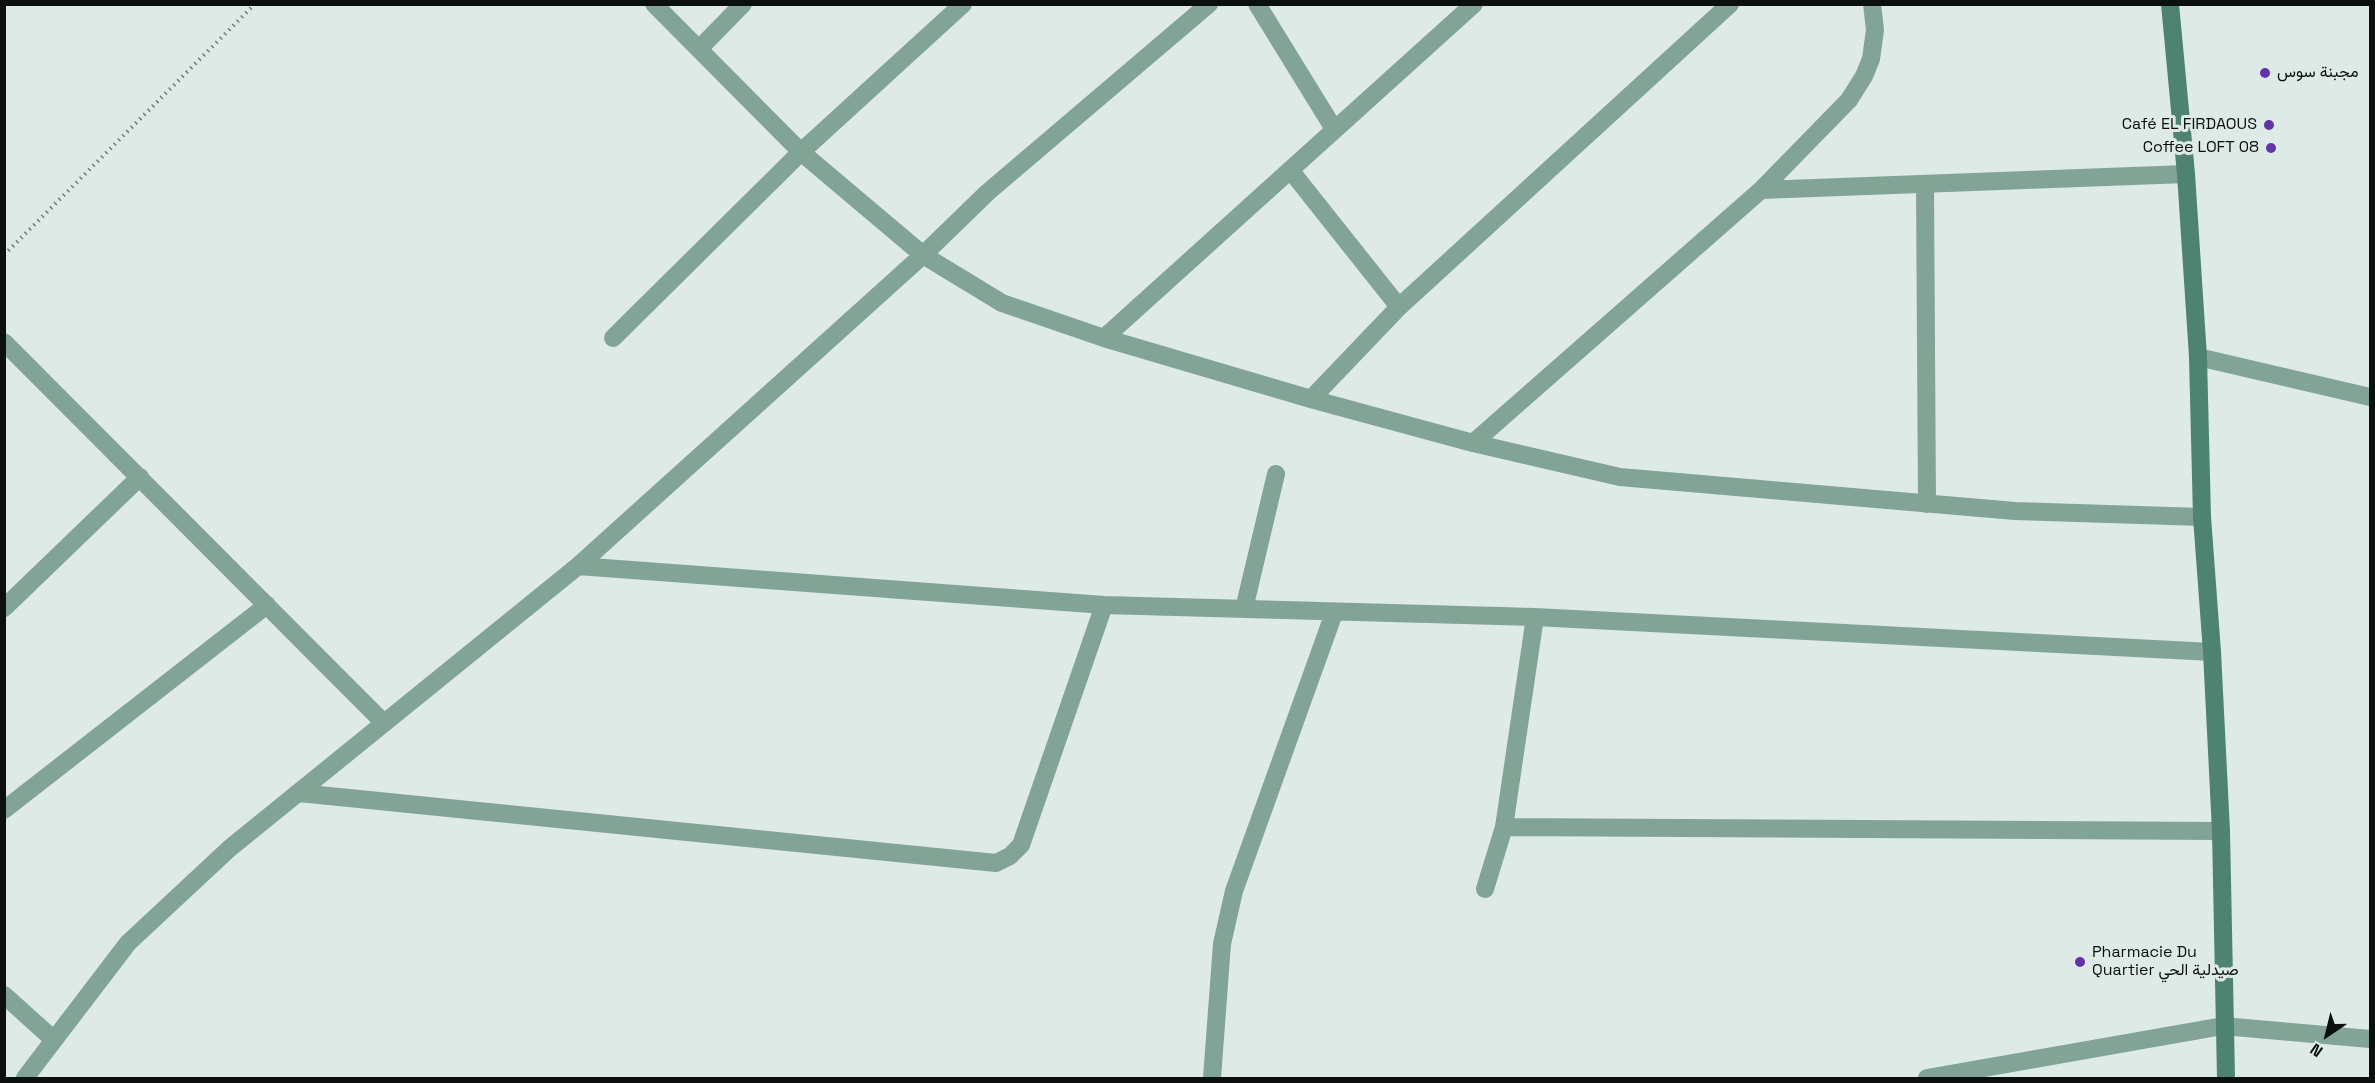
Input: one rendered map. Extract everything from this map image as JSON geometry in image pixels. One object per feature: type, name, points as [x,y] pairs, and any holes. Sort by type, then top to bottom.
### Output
[{"type":"main road","points":[[2170,4],[2186,174],[2198,357],[2202,517],[2212,652],[2221,831],[2223,1026],[2226,1078]]},
{"type":"street","points":[[654,4],[801,152],[923,255],[1002,303],[1104,338],[1311,399],[1473,443],[1620,477],[2015,511],[2202,517]]},
{"type":"street","points":[[699,49],[743,4]]},
{"type":"street","points":[[613,338],[801,152],[963,4]]},
{"type":"street","points":[[25,1078],[128,943],[230,848],[578,566],[923,255],[988,192],[1209,4]]},
{"type":"street","points":[[1257,4],[1335,129]]},
{"type":"street","points":[[1104,338],[1474,4]]},
{"type":"street","points":[[1311,399],[1399,307],[1730,4]]},
{"type":"street","points":[[1473,443],[1761,190],[1849,100],[1864,76],[1871,59],[1875,30],[1872,4]]},
{"type":"street","points":[[1291,171],[1399,307]]},
{"type":"street","points":[[1761,190],[2186,174]]},
{"type":"street","points":[[1925,184],[1927,504]]},
{"type":"street","points":[[4,342],[384,723]]},
{"type":"street","points":[[2198,357],[2370,397]]},
{"type":"street","points":[[1244,609],[1276,474]]},
{"type":"street","points":[[4,608],[140,477]]},
{"type":"street","points":[[578,566],[1104,605],[1535,617],[2212,652]]},
{"type":"street","points":[[4,810],[267,605]]},
{"type":"street","points":[[299,793],[996,863],[1010,856],[1021,845],[1104,605]]},
{"type":"street","points":[[1212,1078],[1222,944],[1234,891],[1334,613]]},
{"type":"street","points":[[1485,890],[1504,826],[1535,617]]},
{"type":"street","points":[[1504,826],[2221,831]]},
{"type":"street","points":[[4,994],[54,1040]]},
{"type":"street","points":[[1928,1078],[2223,1026],[2370,1039]]},
{"type":"path","points":[[4,255],[255,4]]},
{"type":"place","name":"مجبنة سوس","points":[[2265,73]]},
{"type":"place","name":"Café EL FIRDAOUS","points":[[2269,125]]},
{"type":"place","name":"Coffee LOFT 08","points":[[2271,148]]},
{"type":"place","name":"Pharmacie Du Quartier صيدلية الحي","points":[[2080,962]]}]
